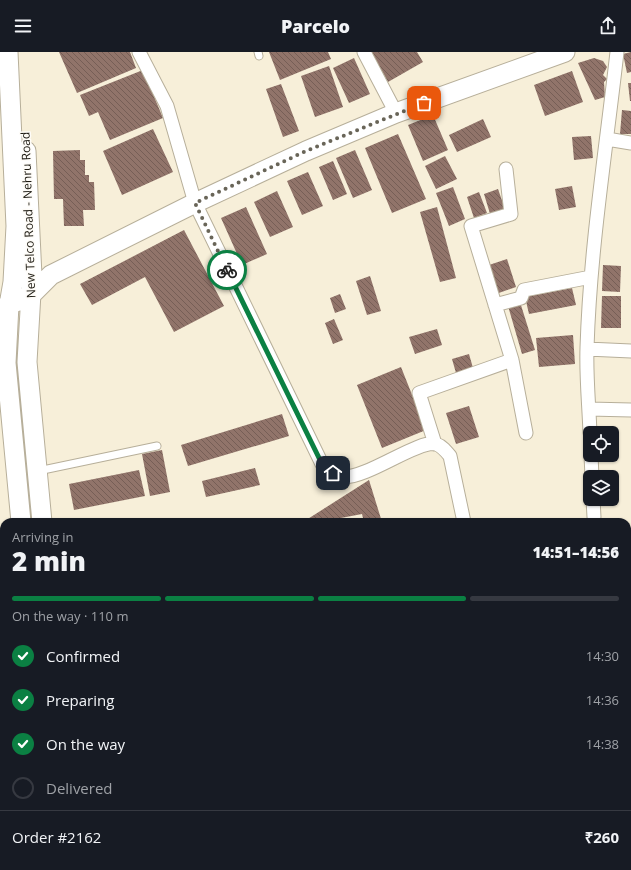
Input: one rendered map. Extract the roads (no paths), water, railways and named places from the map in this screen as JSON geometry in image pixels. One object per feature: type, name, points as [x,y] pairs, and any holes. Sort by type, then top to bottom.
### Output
[{"type":"street","name":"New Telco Road - Nehru Road","points":[[8,52],[16,226],[5,296],[6,363],[21,518]]},
{"type":"street","name":"New Telco Road - Nehru Road","points":[[21,52],[32,276],[27,362],[42,518]]},
{"type":"street","points":[[140,52],[167,106],[195,203],[322,464],[333,473],[342,477],[370,470],[424,445],[435,444],[444,448],[450,456],[463,518]]},
{"type":"street","points":[[364,52],[396,113]]},
{"type":"street","points":[[5,296],[31,295],[51,275],[195,203],[306,151],[396,113],[565,52]]},
{"type":"street","points":[[590,426],[587,349],[592,277],[617,52]]},
{"type":"street","points":[[607,139],[631,143]]},
{"type":"street","points":[[506,169],[511,214],[471,226],[512,360],[526,433]]},
{"type":"street","points":[[5,296],[32,276],[51,275]]},
{"type":"street","points":[[495,305],[521,298],[524,290],[592,277]]},
{"type":"street","points":[[587,349],[631,351]]},
{"type":"street","points":[[435,444],[419,393],[512,360]]},
{"type":"street","points":[[589,409],[631,410]]},
{"type":"street","points":[[593,506],[594,517]]},
{"type":"lane","points":[[38,471],[157,446]]}]
